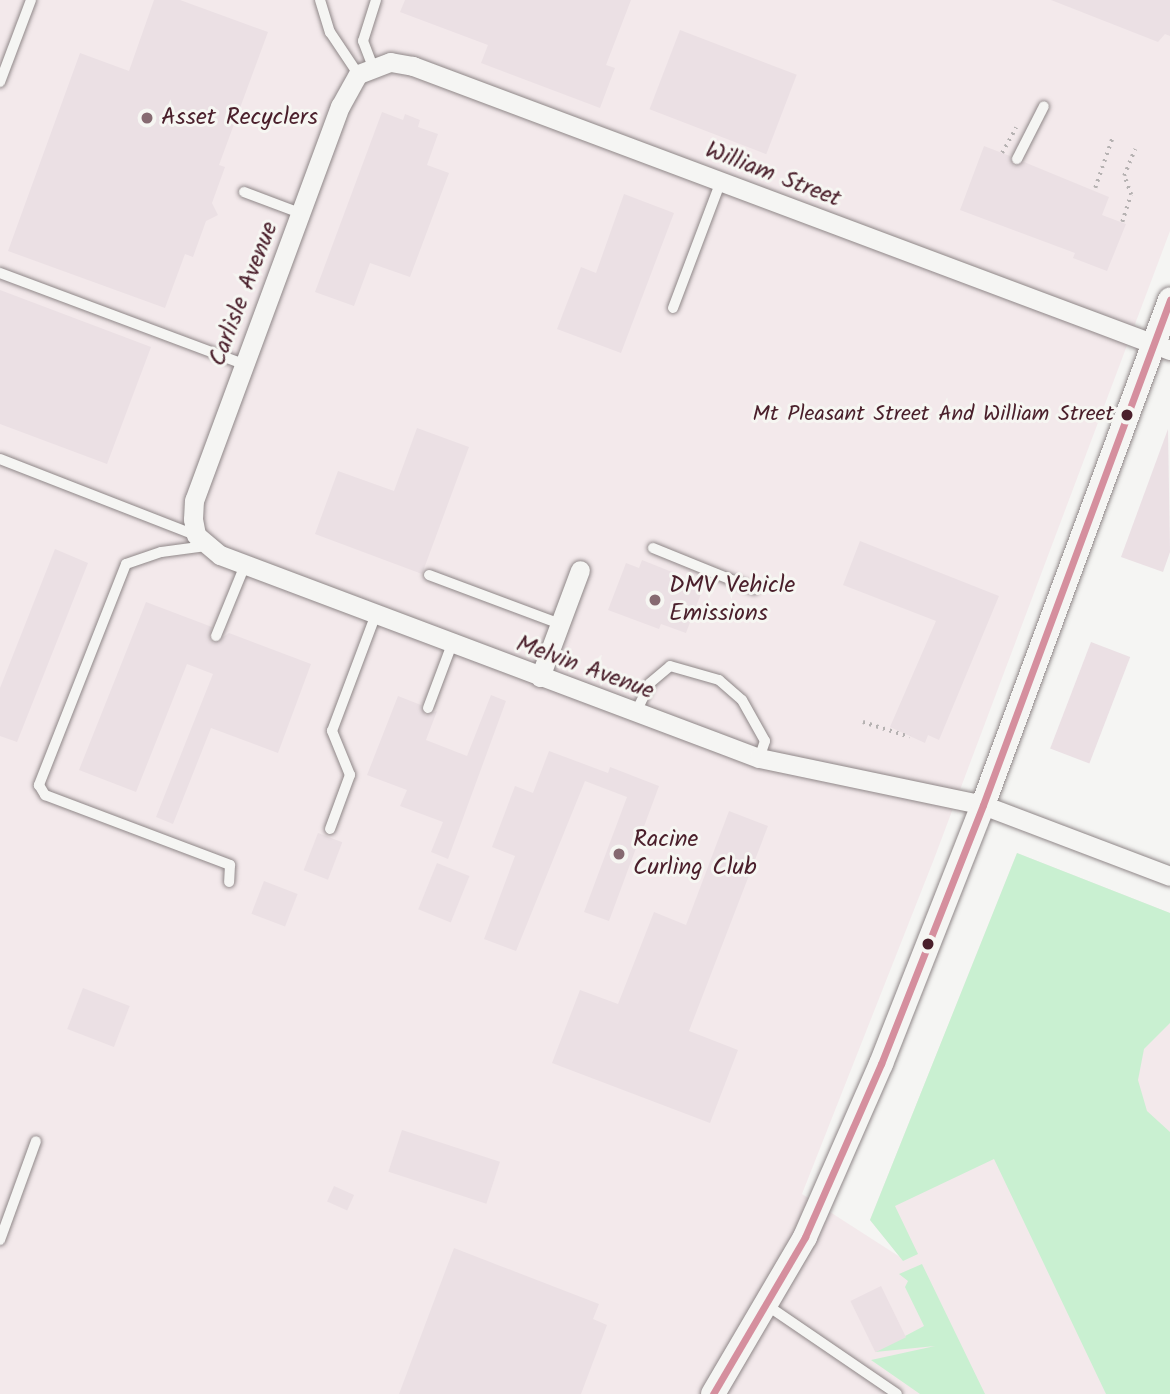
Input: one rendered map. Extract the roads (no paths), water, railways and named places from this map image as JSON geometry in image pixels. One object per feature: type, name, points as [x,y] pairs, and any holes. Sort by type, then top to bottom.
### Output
[{"type":"street","name":"William Street","points":[[366,71],[390,62],[414,66],[1162,347]]},
{"type":"street","name":"Carlisle Avenue","points":[[201,540],[194,500],[340,106],[366,71]]},
{"type":"street","points":[[713,1394],[768,1306],[818,1211],[984,805],[1162,347],[1170,300]]},
{"type":"street","name":"Melvin Avenue","points":[[201,540],[246,565],[759,758],[984,805],[1170,876]]},
{"type":"street","points":[[540,677],[580,570]]},
{"type":"lane","points":[[0,82],[31,0]]},
{"type":"lane","points":[[320,0],[330,32],[366,71]]},
{"type":"lane","points":[[366,71],[363,41],[376,0]]},
{"type":"lane","points":[[1017,159],[1044,106]]},
{"type":"lane","points":[[673,308],[721,181]]},
{"type":"lane","points":[[244,192],[300,213]]},
{"type":"lane","points":[[0,273],[243,364]]},
{"type":"lane","name":"Melvin Avenue","points":[[0,459],[201,540]]},
{"type":"lane","points":[[201,540],[126,564],[38,785],[45,795],[230,865],[229,882]]},
{"type":"lane","points":[[653,548],[754,589]]},
{"type":"lane","points":[[216,636],[246,565]]},
{"type":"lane","points":[[429,575],[561,624]]},
{"type":"lane","points":[[330,829],[350,775],[332,731],[376,614]]},
{"type":"lane","points":[[428,708],[452,644]]},
{"type":"lane","points":[[636,712],[650,683],[670,666],[719,680],[742,700],[765,741],[759,758]]},
{"type":"lane","points":[[0,1240],[36,1141]]},
{"type":"lane","points":[[768,1306],[897,1394]]},
{"type":"place","name":"Asset Recyclers","points":[[147,118]]},
{"type":"place","name":"Mt Pleasant Street And William Street","points":[[1127,415]]},
{"type":"place","name":"DMV Vehicle Emissions","points":[[655,600]]},
{"type":"place","name":"Racine Curling Club","points":[[619,854]]}]
